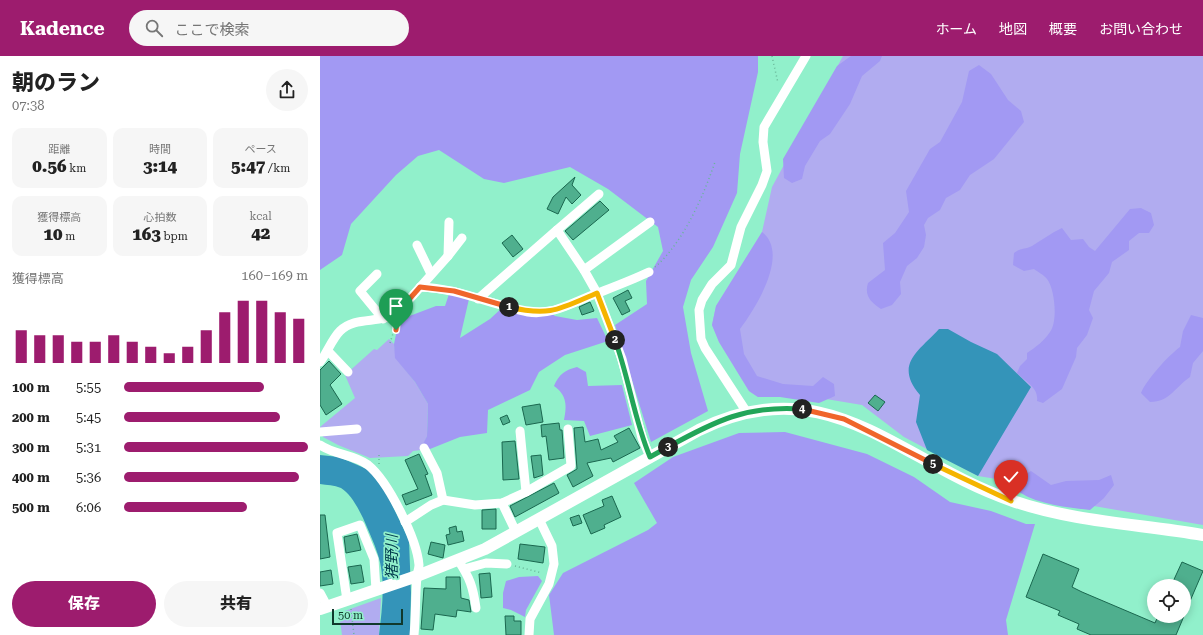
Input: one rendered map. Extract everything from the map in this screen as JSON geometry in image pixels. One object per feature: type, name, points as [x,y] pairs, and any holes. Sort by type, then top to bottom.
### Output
[{"type":"street","points":[[746,412],[705,348],[701,339],[700,310],[707,291],[730,265],[741,227],[762,185],[767,171],[763,142],[764,127],[806,56]]},
{"type":"street","points":[[478,299],[599,194]]},
{"type":"street","points":[[448,256],[449,222]]},
{"type":"street","points":[[584,270],[650,222]]},
{"type":"street","points":[[557,230],[584,270],[597,293],[622,359],[642,438],[650,457]]},
{"type":"street","points":[[320,362],[340,331],[354,322],[392,317],[398,312],[462,238]]},
{"type":"street","points":[[417,245],[431,274]]},
{"type":"street","points":[[420,287],[454,291],[478,299],[529,312],[543,312],[559,309],[628,282],[649,272]]},
{"type":"street","points":[[377,274],[360,291],[383,319]]},
{"type":"street","points":[[328,351],[348,372]]},
{"type":"street","points":[[461,565],[539,519],[718,420],[746,412],[786,408],[826,413],[862,428],[969,482],[1016,502],[1066,515],[1203,535]]},
{"type":"street","points":[[406,522],[431,505],[443,500],[475,504],[502,503],[526,492],[571,466],[568,429]]},
{"type":"street","points":[[320,432],[357,430]]},
{"type":"street","points":[[520,431],[526,492]]},
{"type":"street","points":[[320,445],[324,448],[352,455],[368,465],[387,486],[406,522],[419,566],[417,576],[417,614],[414,635]]},
{"type":"street","points":[[424,448],[437,473],[443,500]]},
{"type":"street","points":[[502,503],[516,532]]},
{"type":"street","points":[[529,635],[530,619],[549,584],[554,564],[552,546],[539,519]]},
{"type":"street","points":[[349,599],[337,533],[360,525],[374,559],[377,590]]},
{"type":"street","points":[[320,593],[324,608],[417,576],[461,565],[486,563],[507,564]]},
{"type":"street","points":[[461,565],[468,574],[473,587],[476,608]]},
{"type":"path","points":[[772,56],[782,96]]},
{"type":"path","points":[[649,272],[666,257],[680,238],[710,176],[715,162]]},
{"type":"path","points":[[390,343],[396,330],[398,312]]},
{"type":"path","points":[[379,462],[380,452]]},
{"type":"path","points":[[507,564],[551,576]]},
{"type":"path","points":[[349,599],[354,635]]},
{"type":"shaded area","points":[[320,56],[758,56],[758,72],[740,154],[737,193],[713,247],[691,280],[683,307],[691,353],[708,411],[651,442],[615,325],[647,304],[646,281],[663,251],[658,227],[608,189],[570,167],[504,183],[484,179],[439,150],[418,156],[396,175],[351,224],[342,255],[320,270]]},
{"type":"shaded area","points":[[843,56],[1203,56],[1203,525],[1042,497],[1021,483],[978,476],[904,437],[862,405],[814,397],[758,397],[749,391],[719,342],[712,325],[716,306],[762,232],[772,187]]},
{"type":"shaded area","points":[[851,56],[882,56],[880,61],[862,76],[850,104],[830,134],[820,141],[805,166],[802,179],[792,183],[784,178],[783,159],[837,66]]},
{"type":"shaded area","points":[[979,65],[991,74],[1008,100],[1021,111],[1024,122],[994,159],[970,175],[960,190],[946,198],[940,210],[928,218],[924,225],[926,235],[924,247],[917,258],[907,266],[900,282],[901,294],[892,305],[881,309],[869,298],[867,288],[868,283],[885,270],[883,243],[895,233],[909,212],[906,191],[930,149],[940,142],[962,102],[969,71]]},
{"type":"shaded area","points":[[1141,208],[1151,213],[1154,225],[1149,233],[1139,233],[1129,241],[1129,250],[1112,262],[1109,273],[1094,291],[1089,310],[1093,318],[1087,335],[1077,348],[1076,357],[1062,389],[1043,403],[1037,401],[1036,392],[1034,389],[1017,373],[1020,366],[1027,359],[1027,353],[1037,346],[1050,332],[1055,313],[1054,298],[1050,284],[1044,276],[1034,269],[1024,271],[1013,265],[1014,253],[1032,246],[1062,228],[1071,240],[1083,239],[1089,247],[1095,251],[1130,209]]},
{"type":"shaded area","points":[[762,232],[770,241],[773,253],[772,266],[768,280],[761,295],[747,320],[740,329],[744,354],[757,376],[783,384],[813,386],[823,377],[834,384],[835,396],[819,403],[780,397],[758,397],[749,391],[719,342],[712,325],[716,306]]},
{"type":"shaded area","points":[[450,291],[469,299],[460,338],[490,319],[503,307],[547,310],[555,316],[577,320],[597,318],[608,341],[565,355],[539,372],[530,390],[488,410],[487,433],[460,437],[430,449],[423,444],[427,436],[428,404],[415,382],[395,358],[394,344],[399,320],[436,306],[445,306]]},
{"type":"shaded area","points":[[1191,315],[1203,318],[1203,351],[1193,363],[1190,377],[1163,400],[1150,402],[1141,393],[1158,368],[1180,347],[1183,331]]},
{"type":"shaded area","points":[[389,339],[394,344],[396,358],[415,382],[428,404],[427,436],[421,450],[413,451],[408,456],[370,458],[323,437],[320,427],[355,398],[345,375],[374,349],[377,350]]},
{"type":"shaded area","points":[[577,367],[586,372],[588,386],[622,385],[632,425],[590,436],[584,421],[564,420],[566,405],[564,397],[554,386],[558,378],[563,373]]},
{"type":"shaded area","points":[[785,432],[867,454],[914,477],[950,502],[991,511],[1026,524],[1035,524],[1006,620],[1008,635],[554,635],[549,595],[563,573],[648,530],[657,523],[634,483],[673,457],[739,433]]},
{"type":"shaded area","points":[[1031,471],[1051,485],[1066,481],[1099,480],[1111,475],[1114,485],[1104,498],[1090,510],[1044,503],[1019,492],[1023,476]]},
{"type":"shaded area","points":[[538,576],[542,581],[526,610],[525,617],[503,608],[503,593],[506,581],[519,577]]},
{"type":"shaded area","points":[[381,598],[379,635],[342,635],[339,613]]},
{"type":"water","points":[[939,329],[948,329],[997,354],[1031,387],[978,476],[927,450],[916,422],[920,395],[912,384],[909,375],[909,367],[917,352]]},
{"type":"water","name":"猪野川","points":[[320,455],[339,457],[369,470],[386,492],[409,540],[411,593],[410,635],[379,635],[383,584],[378,555],[363,518],[351,497],[341,488],[320,484]]},
{"type":"building","points":[[575,177],[572,185],[581,195],[572,204],[566,197],[558,214],[547,209],[553,197]]},
{"type":"building","points":[[600,201],[609,210],[573,240],[565,231]]},
{"type":"building","points":[[512,235],[523,249],[513,257],[502,243]]},
{"type":"building","points":[[628,290],[632,298],[625,301],[630,311],[622,315],[613,298]]},
{"type":"building","points":[[590,302],[594,311],[582,315],[579,307]]},
{"type":"building","points":[[329,361],[341,374],[330,385],[342,404],[326,415],[320,405],[320,370]]},
{"type":"building","points":[[875,395],[885,402],[878,411],[868,403]]},
{"type":"building","points":[[540,404],[543,422],[526,425],[522,407]]},
{"type":"building","points":[[507,415],[510,422],[503,425],[500,418]]},
{"type":"building","points":[[559,423],[560,430],[562,430],[564,458],[549,460],[546,436],[542,437],[541,425]]},
{"type":"building","points":[[583,427],[585,442],[598,439],[601,450],[618,442],[614,436],[629,428],[640,448],[613,462],[611,458],[587,463],[593,476],[573,487],[567,475],[577,469],[574,428]]},
{"type":"building","points":[[515,441],[519,479],[503,480],[502,442]]},
{"type":"building","points":[[419,454],[428,474],[425,475],[432,495],[406,505],[402,495],[418,489],[405,460]]},
{"type":"building","points":[[541,455],[543,475],[534,478],[531,456]]},
{"type":"building","points":[[554,483],[559,493],[515,517],[510,506]]},
{"type":"building","points":[[612,496],[621,517],[604,525],[605,528],[591,534],[583,515],[604,506],[602,500]]},
{"type":"building","points":[[496,509],[496,529],[482,529],[482,510]]},
{"type":"building","points":[[320,515],[325,515],[330,557],[320,559]]},
{"type":"building","points":[[579,515],[582,523],[573,526],[570,518]]},
{"type":"building","points":[[456,526],[457,532],[462,531],[464,541],[448,545],[446,535],[450,534],[449,528]]},
{"type":"building","points":[[357,534],[361,550],[346,553],[344,537]]},
{"type":"building","points":[[431,542],[445,545],[443,558],[428,554]]},
{"type":"building","points":[[520,544],[545,547],[543,563],[518,559]]},
{"type":"building","points":[[1043,554],[1079,569],[1072,587],[1082,592],[1147,620],[1147,623],[1181,623],[1176,635],[1091,635],[1077,629],[1079,624],[1058,615],[1060,611],[1026,597]]},
{"type":"building","points":[[1182,562],[1203,571],[1191,599],[1191,579],[1174,579]]},
{"type":"building","points":[[361,565],[364,582],[351,584],[348,567]]},
{"type":"building","points":[[331,570],[333,584],[320,586],[320,572]]},
{"type":"building","points":[[490,573],[492,597],[481,598],[479,574]]},
{"type":"building","points":[[446,577],[460,577],[461,598],[469,600],[471,612],[457,610],[456,617],[435,614],[433,630],[421,629],[424,588],[446,589]]},
{"type":"building","points":[[505,616],[514,616],[514,621],[521,621],[521,635],[506,635]]},
{"type":"route","points":[[396,330],[398,312],[420,287],[454,291],[478,299],[529,312],[543,312],[559,309],[597,293],[622,359],[642,438],[650,457],[718,420],[746,412],[764,409],[802,409],[826,413],[844,419],[969,482],[1011,501]]}]
